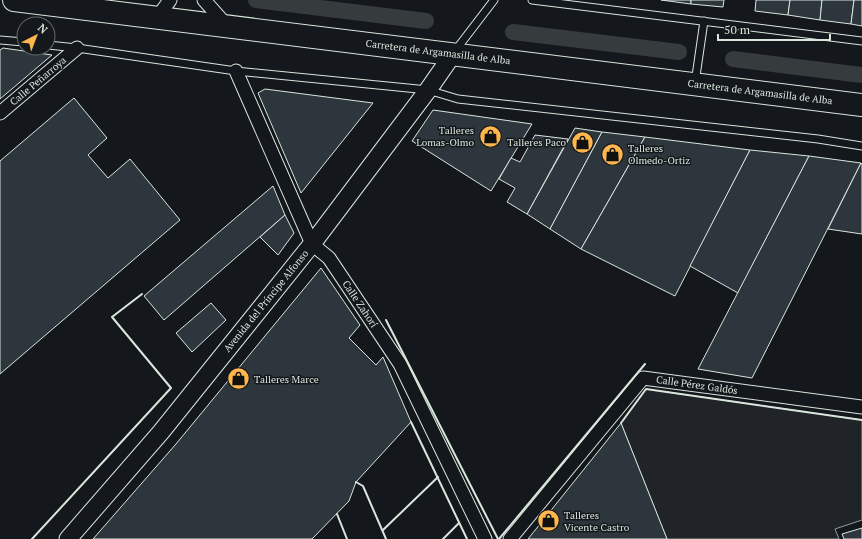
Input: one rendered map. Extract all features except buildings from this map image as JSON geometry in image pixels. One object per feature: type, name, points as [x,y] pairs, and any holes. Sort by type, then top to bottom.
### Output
[{"type":"highway","name":"Carretera de Argamasilla de Alba","points":[[14,0],[862,105]]},
{"type":"street","points":[[157,18],[170,0]]},
{"type":"street","points":[[204,0],[228,27]]},
{"type":"street","name":"Calle Peñarroya","points":[[0,113],[77,48]]},
{"type":"street","name":"Avenida del Príncipe Alfonso","points":[[68,539],[161,432],[312,244],[428,90],[453,54]]},
{"type":"street","name":"Calle Zahorí","points":[[236,71],[312,244],[329,258],[400,364],[485,539]]},
{"type":"street","name":"Calle Pérez Galdós","points":[[510,539],[643,378],[862,407]]},
{"type":"lane","points":[[453,54],[494,0]]},
{"type":"lane","points":[[532,0],[862,41]]},
{"type":"lane","points":[[695,84],[704,21]]},
{"type":"lane","points":[[0,40],[16,41]]},
{"type":"lane","points":[[56,46],[236,71],[428,90],[458,99],[818,139],[862,146]]},
{"type":"shaded area","points":[[646,389],[862,420],[862,520],[835,529],[839,539],[667,539],[621,423]]},
{"type":"waterway","points":[[256,0],[426,21]]},
{"type":"waterway","points":[[513,32],[679,52]]},
{"type":"waterway","points":[[733,59],[862,75]]},
{"type":"wall","points":[[32,539],[171,388],[112,317],[142,294]]},
{"type":"wall","points":[[386,320],[498,539]]},
{"type":"wall","points":[[499,539],[645,364]]},
{"type":"wall","points":[[621,423],[646,389],[862,420]]},
{"type":"wall","points":[[411,422],[467,539]]},
{"type":"wall","points":[[383,530],[438,477]]},
{"type":"wall","points":[[356,482],[363,486],[386,539]]},
{"type":"wall","points":[[337,514],[347,539]]},
{"type":"wall","points":[[443,539],[459,523]]},
{"type":"place","name":"Talleres Lomas-Olmo","points":[[490,136]]},
{"type":"place","name":"Talleres Paco","points":[[582,142]]},
{"type":"place","name":"Talleres Olmedo-Ortiz","points":[[613,154]]},
{"type":"place","name":"Talleres Marce","points":[[238,379]]},
{"type":"place","name":"Talleres Vicente Castro","points":[[549,521]]}]
